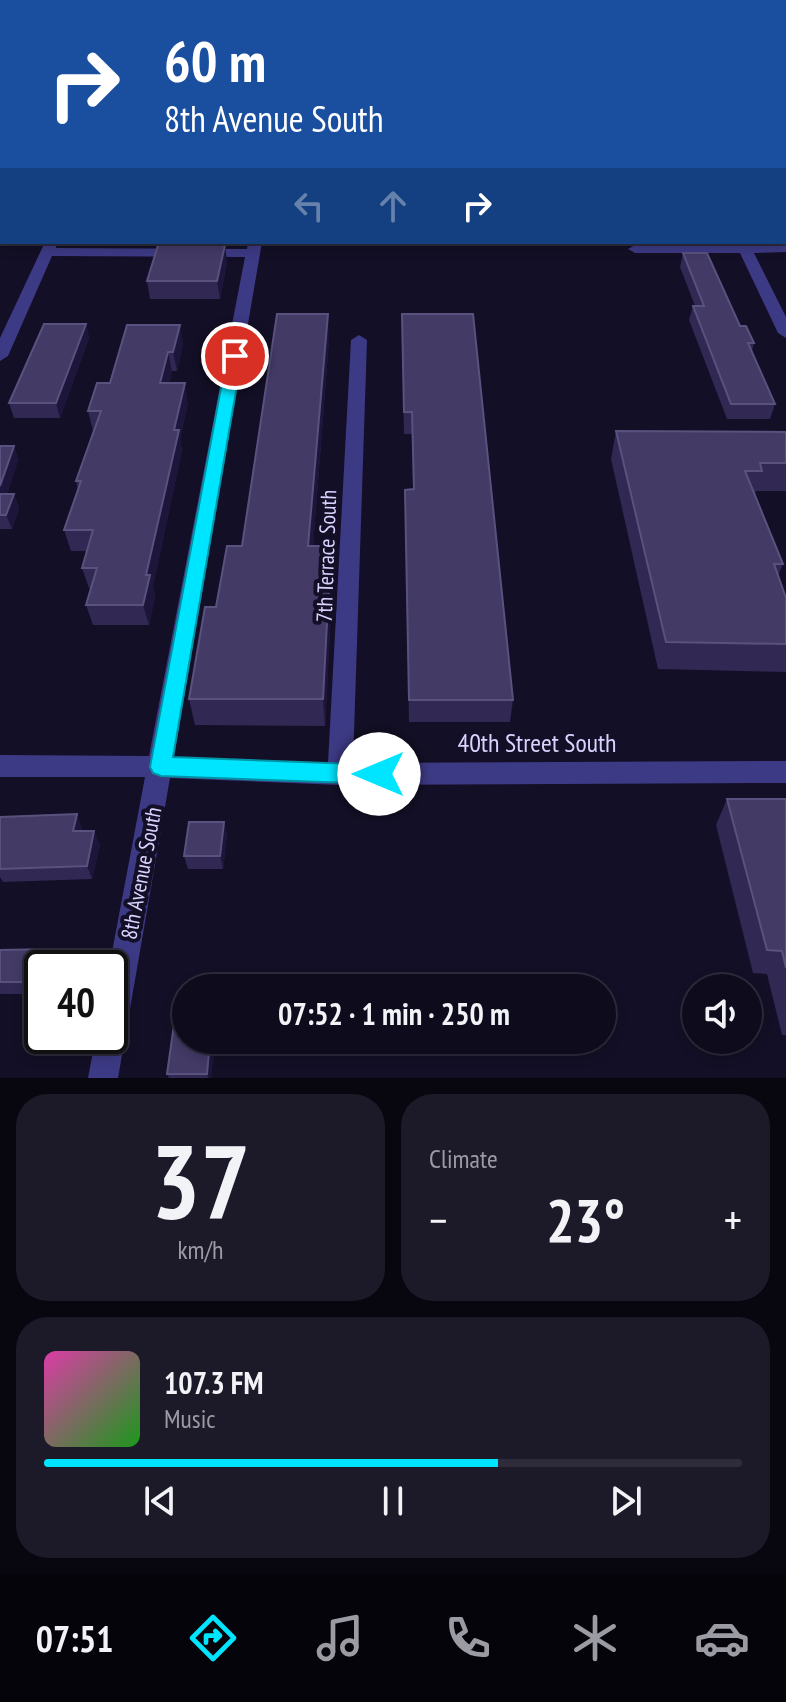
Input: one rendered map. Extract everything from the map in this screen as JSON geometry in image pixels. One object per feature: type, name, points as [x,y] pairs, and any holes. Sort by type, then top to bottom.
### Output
[{"type":"street","points":[[635,249],[743,245],[786,248]]},
{"type":"street","points":[[743,245],[786,333]]},
{"type":"street","points":[[0,356],[49,247],[254,248]]},
{"type":"street","name":"8th Avenue South","points":[[103,1078],[254,248]]},
{"type":"street","name":"7th Terrace South","points":[[340,774],[359,340]]},
{"type":"street","name":"40th Street South","points":[[0,766],[161,767],[340,774],[786,772]]},
{"type":"building","points":[[158,244],[225,245],[217,281],[147,281]]},
{"type":"building","points":[[683,253],[707,253],[740,326],[746,326],[754,343],[748,343],[775,404],[731,404],[693,306],[704,306]]},
{"type":"building","points":[[277,314],[328,314],[308,546],[331,546],[323,699],[189,699],[205,607],[216,607],[227,546],[242,546]]},
{"type":"building","points":[[402,314],[473,314],[513,700],[409,700],[405,490],[414,489],[412,412],[404,412]]},
{"type":"building","points":[[44,324],[86,324],[56,403],[9,403]]},
{"type":"building","points":[[127,325],[180,325],[173,352],[168,352],[160,383],[185,383],[174,430],[179,430],[146,575],[150,575],[143,605],[86,605],[97,568],[82,568],[93,530],[64,530],[81,481],[76,481],[101,411],[88,411],[97,383],[110,383]]},
{"type":"building","points":[[616,431],[786,432],[786,463],[760,463],[762,471],[745,471],[783,564],[774,564],[786,598],[786,644],[666,642]]},
{"type":"building","points":[[0,446],[14,446],[0,486]]},
{"type":"building","points":[[0,494],[14,494],[6,515],[0,515]]},
{"type":"building","points":[[727,799],[786,799],[786,968],[782,951],[767,950]]},
{"type":"building","points":[[77,814],[73,831],[94,831],[87,866],[0,869],[0,817]]},
{"type":"building","points":[[189,822],[224,822],[220,856],[184,856]]},
{"type":"building","points":[[50,949],[24,950],[24,982],[0,982],[0,950]]},
{"type":"building","points":[[172,1038],[172,1054],[209,1054],[207,1074],[167,1074]]},
{"type":"route","points":[[235,356],[161,767],[379,774]]}]
